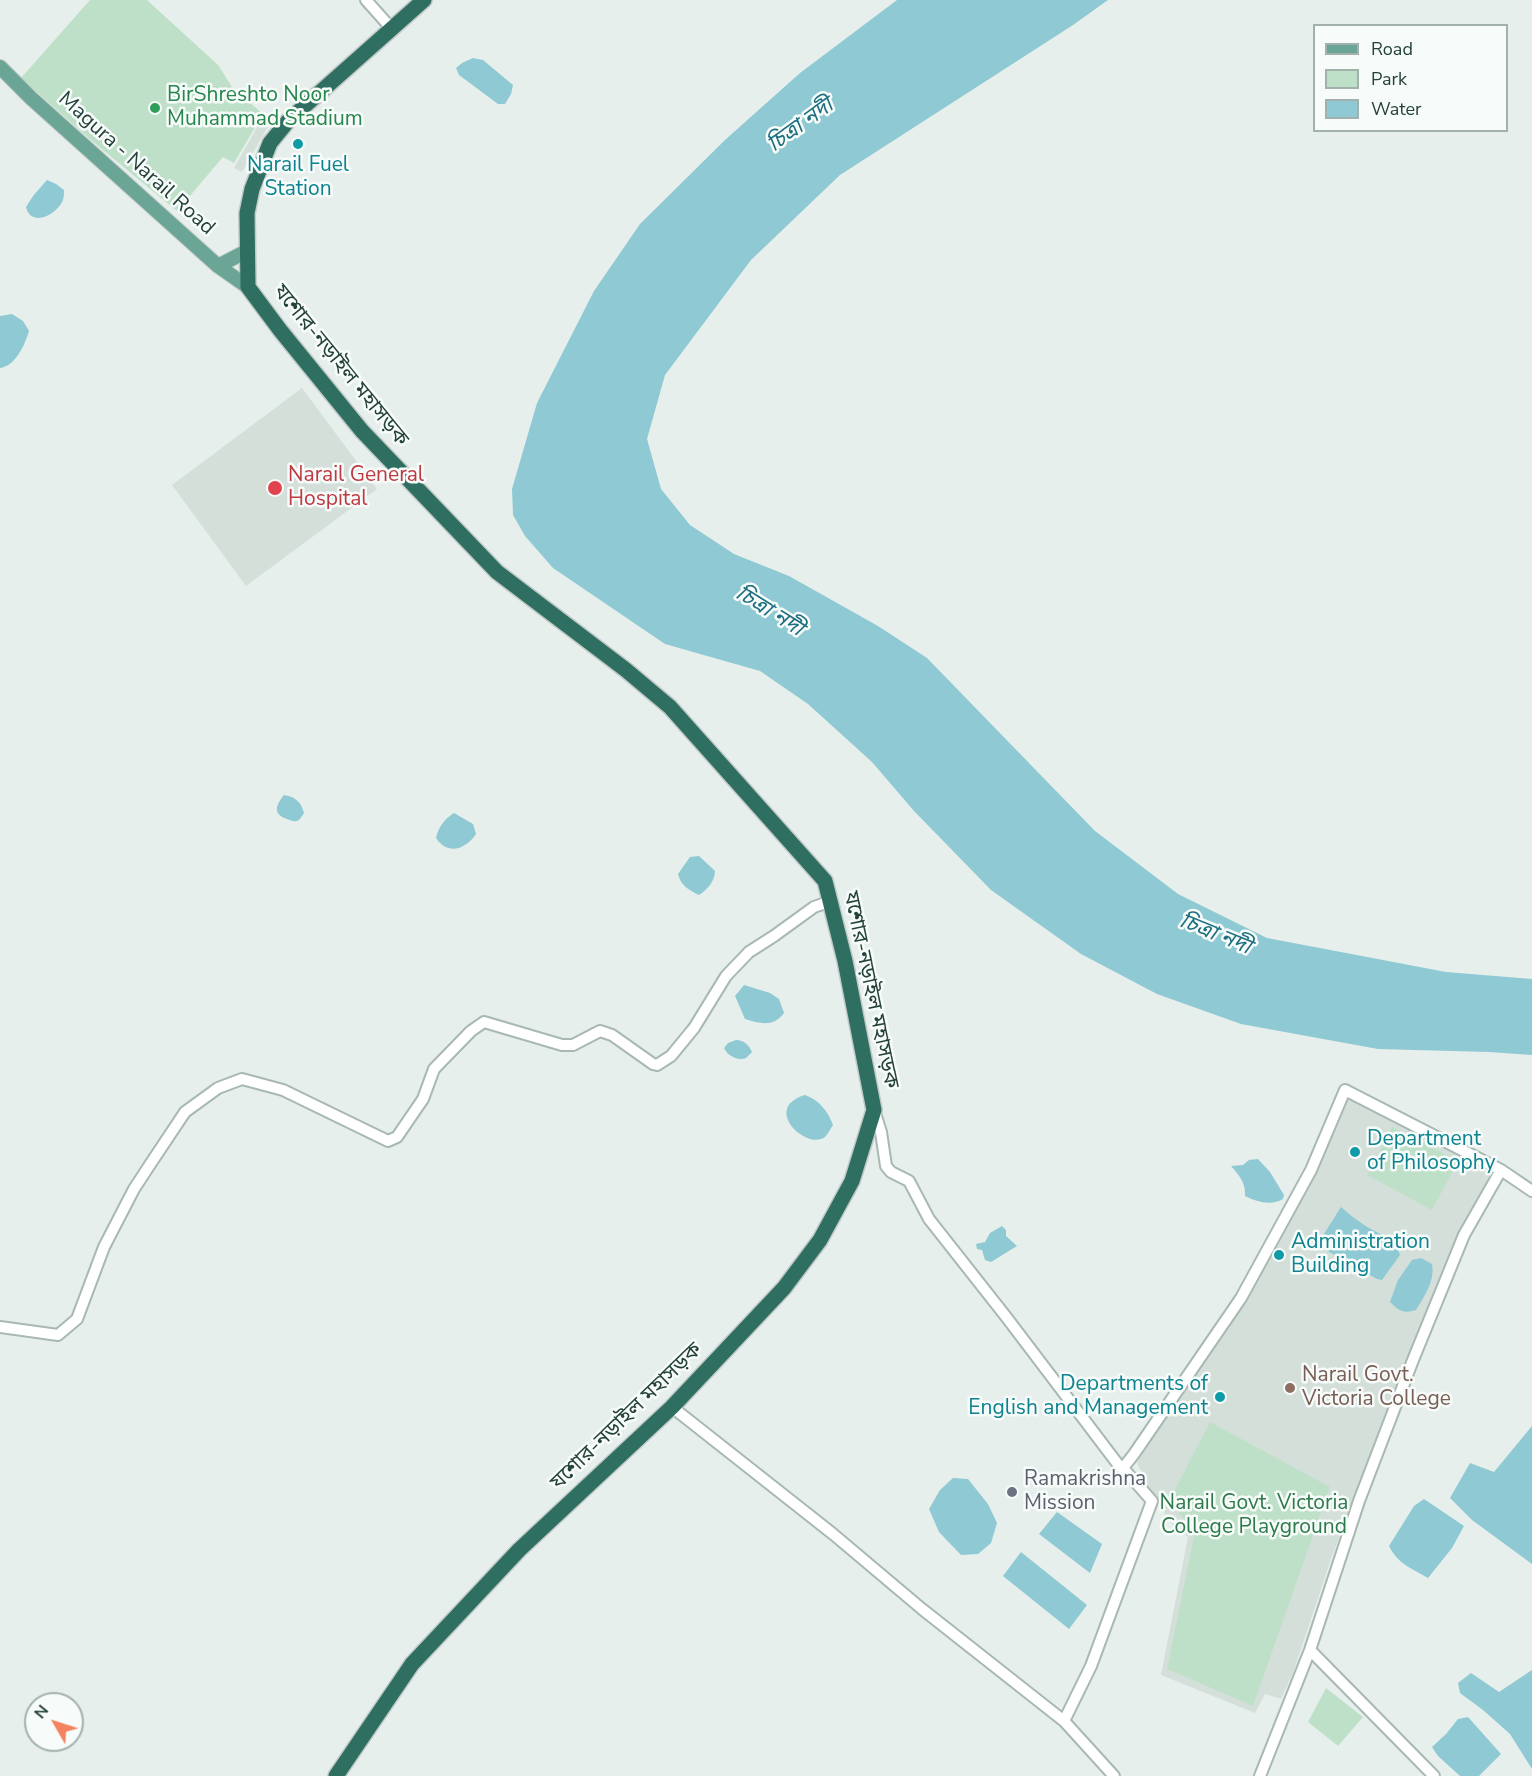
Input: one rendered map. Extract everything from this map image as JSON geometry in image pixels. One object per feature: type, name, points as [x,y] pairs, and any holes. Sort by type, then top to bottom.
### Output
[{"type":"highway","points":[[248,287],[246,221],[248,205],[270,143],[308,103],[424,0]]},
{"type":"highway","name":"যশোর-নড়াইল মহাসড়ক","points":[[248,287],[370,440],[496,572],[626,670],[670,707],[825,881],[860,1033],[874,1110],[852,1181],[820,1240],[784,1288],[672,1407],[519,1550],[412,1664],[336,1776]]},
{"type":"main road","name":"Magura - Narail Road","points":[[0,67],[31,98],[218,266],[248,287]]},
{"type":"main road","points":[[218,266],[247,251]]},
{"type":"street","points":[[366,0],[391,28]]},
{"type":"street","points":[[0,1328],[58,1335],[78,1318],[104,1246],[134,1189],[186,1112],[218,1088],[242,1079],[283,1090],[388,1141],[397,1137],[423,1099],[434,1069],[471,1031],[484,1022],[561,1045],[573,1045],[600,1031],[612,1035],[657,1065],[671,1056],[693,1028],[726,976],[749,952],[814,907],[831,901]]},
{"type":"street","points":[[1122,1468],[1134,1454],[1240,1298],[1311,1170],[1346,1090],[1501,1170],[1532,1191]]},
{"type":"street","points":[[874,1110],[881,1132],[886,1166],[891,1172],[909,1181],[929,1219],[1007,1317],[1120,1467],[1152,1501],[1090,1666],[1064,1721]]},
{"type":"street","points":[[1260,1776],[1310,1650],[1359,1501],[1413,1360],[1464,1234],[1501,1170]]},
{"type":"street","points":[[672,1407],[834,1534],[922,1609],[1064,1721],[1114,1776]]},
{"type":"street","points":[[1310,1650],[1434,1776]]},
{"type":"shaded area","points":[[265,113],[273,118],[242,172],[234,168]]},
{"type":"shaded area","name":"Narail General Hospital","points":[[302,388],[377,489],[246,586],[172,485]]},
{"type":"shaded area","name":"Narail Govt. Victoria College","points":[[1346,1095],[1493,1170],[1458,1235],[1446,1271],[1387,1410],[1331,1559],[1293,1673],[1281,1699],[1265,1694],[1255,1713],[1161,1675],[1188,1537],[1173,1525],[1154,1498],[1137,1463],[1225,1321]]},
{"type":"green space","name":"BirShreshto Noor Muhammad Stadium","points":[[90,0],[147,0],[218,65],[239,98],[249,102],[263,114],[234,163],[223,157],[177,211],[92,141],[21,78]]},
{"type":"green space","points":[[1392,1127],[1458,1161],[1432,1210],[1367,1175]]},
{"type":"green space","name":"Narail Govt. Victoria College Playground","points":[[1210,1422],[1330,1487],[1253,1706],[1167,1669],[1195,1532],[1169,1501]]},
{"type":"green space","points":[[1326,1688],[1363,1717],[1338,1746],[1308,1722]]},
{"type":"water","name":"চিত্রা নদী","points":[[897,0],[1108,0],[840,175],[751,260],[665,375],[647,439],[661,489],[690,525],[734,554],[789,576],[878,626],[927,658],[1095,831],[1178,894],[1267,938],[1446,972],[1532,979],[1532,1055],[1378,1049],[1241,1024],[1157,994],[1081,954],[991,890],[914,811],[872,762],[808,704],[760,671],[665,644],[553,568],[525,536],[513,515],[512,489],[537,403],[594,291],[640,224],[725,140],[800,73]]},
{"type":"water","points":[[473,58],[483,60],[513,85],[505,104],[498,104],[459,75],[456,68]]},
{"type":"water","points":[[47,180],[64,190],[63,200],[50,214],[44,217],[33,217],[26,207]]},
{"type":"water","points":[[12,314],[23,321],[29,331],[15,359],[0,368],[0,316]]},
{"type":"water","points":[[284,795],[292,797],[301,806],[304,813],[298,820],[287,819],[277,812],[277,806]]},
{"type":"water","points":[[454,813],[473,824],[476,834],[462,847],[451,849],[441,844],[436,838],[442,824]]},
{"type":"water","points":[[699,856],[715,871],[710,885],[699,895],[683,885],[678,874],[690,857]]},
{"type":"water","points":[[744,985],[770,993],[779,999],[784,1013],[776,1021],[766,1023],[745,1019],[735,996]]},
{"type":"water","points":[[736,1040],[744,1042],[751,1049],[752,1052],[746,1058],[733,1057],[724,1048],[728,1043]]},
{"type":"water","points":[[805,1095],[819,1103],[833,1125],[825,1137],[817,1140],[799,1133],[787,1118],[787,1109],[792,1101]]},
{"type":"water","points":[[1258,1159],[1270,1172],[1284,1195],[1283,1199],[1264,1202],[1245,1196],[1243,1183],[1231,1166],[1243,1165],[1249,1160]]},
{"type":"water","points":[[1341,1207],[1366,1226],[1394,1240],[1400,1255],[1382,1280],[1317,1245]]},
{"type":"water","points":[[1002,1226],[1006,1230],[1006,1236],[1017,1246],[991,1262],[985,1260],[982,1250],[977,1249],[976,1244],[985,1242],[990,1233]]},
{"type":"water","points":[[1421,1258],[1432,1264],[1431,1282],[1416,1310],[1402,1311],[1390,1302],[1398,1280],[1412,1260]]},
{"type":"water","points":[[1532,1426],[1532,1564],[1472,1520],[1450,1498],[1470,1463],[1494,1472]]},
{"type":"water","points":[[953,1478],[968,1479],[988,1504],[997,1523],[991,1543],[978,1554],[961,1555],[939,1532],[929,1509],[940,1490]]},
{"type":"water","points":[[1424,1499],[1464,1526],[1452,1548],[1428,1578],[1401,1561],[1389,1546],[1414,1506]]},
{"type":"water","points":[[1057,1512],[1102,1544],[1090,1573],[1039,1534]]},
{"type":"water","points":[[1021,1552],[1087,1605],[1069,1629],[1003,1576]]},
{"type":"water","points":[[1532,1670],[1532,1769],[1510,1734],[1460,1693],[1458,1683],[1471,1673],[1499,1692]]},
{"type":"water","points":[[1468,1717],[1501,1754],[1479,1776],[1460,1776],[1438,1756],[1432,1747],[1458,1719]]},
{"type":"place","name":"BirShreshto Noor Muhammad Stadium","points":[[155,108]]},
{"type":"place","name":"Narail Fuel Station","points":[[298,144]]},
{"type":"place","name":"Narail General Hospital","points":[[275,488]]},
{"type":"place","name":"Department of Philosophy","points":[[1355,1152]]},
{"type":"place","name":"Administration Building","points":[[1279,1255]]},
{"type":"place","name":"Narail Govt. Victoria College","points":[[1290,1388]]},
{"type":"place","name":"Departments of English and Management","points":[[1220,1397]]},
{"type":"place","name":"Ramakrishna Mission","points":[[1012,1492]]}]
